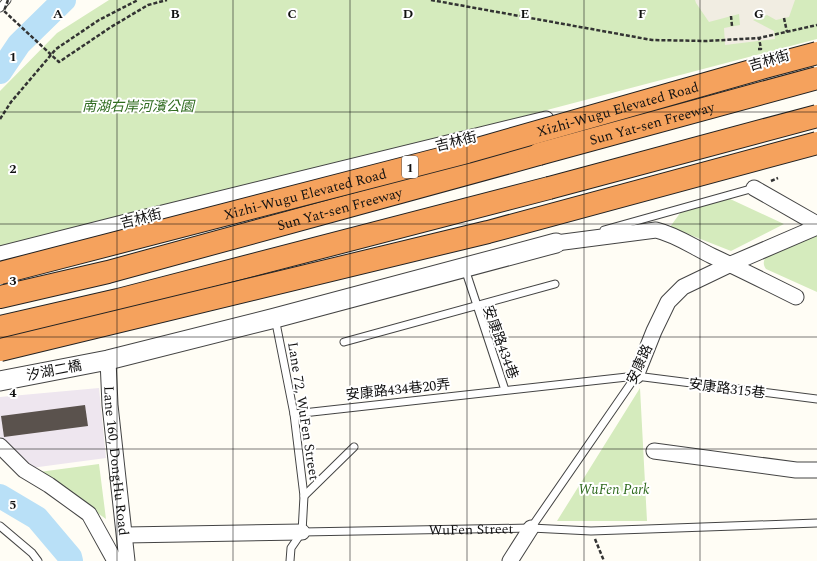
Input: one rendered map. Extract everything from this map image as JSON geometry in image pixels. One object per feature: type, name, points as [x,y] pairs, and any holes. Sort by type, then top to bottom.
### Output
[{"type":"highway","name":"Xizhi-Wugu Elevated Road","points":[[0,273],[467,152],[817,53]]},
{"type":"highway","name":"Sun Yat-sen Freeway","points":[[0,297],[108,272],[817,78]]},
{"type":"highway","points":[[0,327],[118,300],[557,186],[817,116]]},
{"type":"highway","points":[[0,350],[488,232],[817,143]]},
{"type":"street","name":"吉林街","points":[[0,254],[620,101],[817,46]]},
{"type":"street","points":[[754,188],[817,226]]},
{"type":"street","name":"安康路","points":[[636,376],[654,331],[668,302],[683,287],[817,226]]},
{"type":"street","points":[[556,243],[656,230],[670,234],[796,297]]},
{"type":"street","name":"汐湖二橋","points":[[0,381],[108,360],[275,318],[556,243]]},
{"type":"street","name":"Lane 160, DongHu Road","points":[[108,360],[110,405],[117,483],[127,561]]},
{"type":"street","points":[[0,446],[24,470],[49,485],[89,514],[116,561]]},
{"type":"street","points":[[654,451],[796,470],[817,470]]},
{"type":"street","name":"安康路","points":[[510,561],[531,528]]},
{"type":"street","name":"WuFen Street","points":[[124,535],[302,532]]},
{"type":"lane","points":[[0,8],[7,0]]},
{"type":"lane","points":[[556,243],[754,188]]},
{"type":"lane","points":[[465,268],[477,304],[555,284]]},
{"type":"lane","name":"安康路434巷","points":[[344,342],[477,304],[505,390],[636,376]]},
{"type":"lane","name":"Lane 72, WuFen Street","points":[[275,318],[294,414],[304,496],[302,532]]},
{"type":"lane","points":[[0,376],[102,356],[108,360]]},
{"type":"lane","name":"安康路315巷","points":[[636,376],[817,399]]},
{"type":"lane","name":"安康路","points":[[531,528],[636,376]]},
{"type":"lane","name":"安康路434巷20弄","points":[[294,414],[505,390]]},
{"type":"lane","points":[[304,496],[354,447]]},
{"type":"lane","name":"WuFen Street","points":[[302,532],[531,528],[591,531],[817,522]]},
{"type":"lane","points":[[0,526],[32,553],[38,561]]},
{"type":"lane","points":[[290,561],[291,548],[302,532]]},
{"type":"path","points":[[7,0],[4,11],[60,62],[110,27],[148,6],[167,0]]},
{"type":"path","points":[[0,119],[11,102],[56,49],[99,20],[138,0]]},
{"type":"path","points":[[431,0],[652,40],[719,40],[759,38],[817,25]]},
{"type":"path","points":[[731,16],[732,26]]},
{"type":"path","points":[[784,18],[787,32]]},
{"type":"path","points":[[591,531],[604,561]]},
{"type":"shaded area","points":[[695,0],[795,0],[789,17],[776,20],[767,15],[753,20],[774,31],[775,39],[725,45],[724,28],[740,25],[739,14],[709,22]]},
{"type":"shaded area","points":[[99,388],[106,458],[31,468],[3,441],[0,436],[0,397]]},
{"type":"green space","name":"南湖右岸河濱公園","points":[[109,0],[817,0],[817,39],[273,182],[0,250],[0,91],[57,33]]},
{"type":"green space","points":[[728,198],[784,224],[731,251],[670,227],[683,209]]},
{"type":"green space","points":[[817,234],[817,292],[766,269],[764,266],[764,260],[766,257]]},
{"type":"green space","name":"WuFen Park","points":[[640,388],[647,521],[557,521]]},
{"type":"green space","points":[[99,464],[106,519],[39,472]]},
{"type":"building","points":[[85,405],[88,426],[4,437],[1,416]]},
{"type":"waterway","points":[[0,72],[19,44],[64,0]]},
{"type":"waterway","points":[[0,496],[37,518],[70,557],[71,561]]}]
